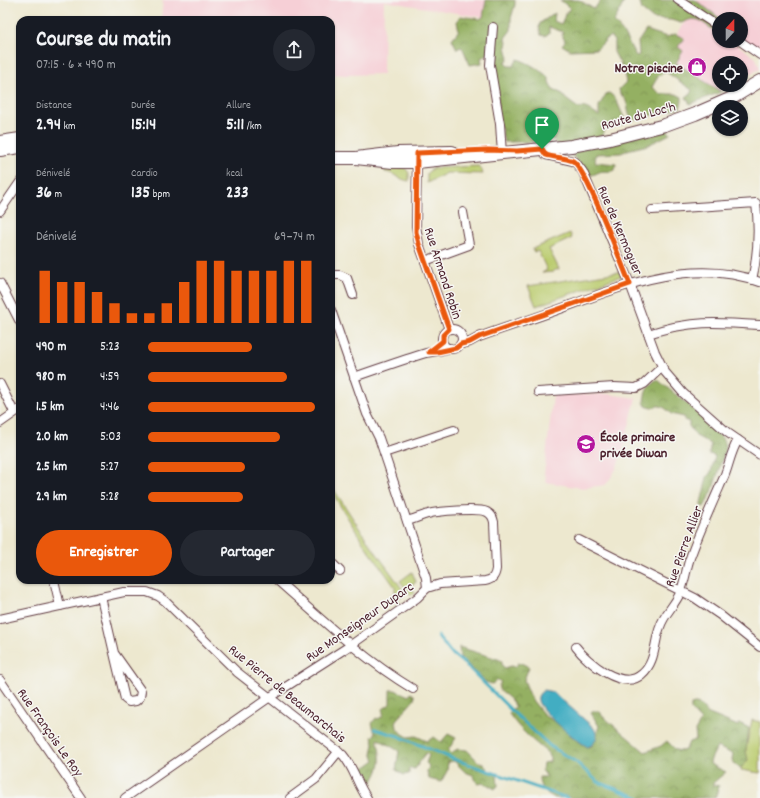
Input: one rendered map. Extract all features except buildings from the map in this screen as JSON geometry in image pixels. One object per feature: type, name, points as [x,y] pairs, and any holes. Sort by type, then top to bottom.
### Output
[{"type":"main road","name":"Route du Loc'h","points":[[335,158],[356,158],[377,161],[542,149],[588,144],[665,125],[724,102],[760,81]]},
{"type":"main road","points":[[0,142],[16,140]]},
{"type":"main road","points":[[0,150],[16,148]]},
{"type":"street","points":[[678,0],[712,22]]},
{"type":"street","points":[[493,27],[490,65],[500,124],[502,152]]},
{"type":"street","points":[[748,47],[760,55]]},
{"type":"street","name":"Rue de Kermoguer","points":[[542,149],[546,155],[573,161],[580,168],[592,192],[630,284],[648,334],[662,367],[668,377],[728,433],[760,455]]},
{"type":"street","name":"Rue Armand Robin","points":[[417,157],[416,226],[419,244],[449,329]]},
{"type":"street","points":[[0,211],[16,188]]},
{"type":"street","points":[[354,377],[429,352],[456,348],[461,344],[470,342],[479,337],[630,284],[670,275],[694,272],[714,272],[756,281],[755,265],[758,203],[652,210]]},
{"type":"street","points":[[425,261],[469,245],[463,212]]},
{"type":"street","points":[[335,275],[348,278],[353,295]]},
{"type":"street","points":[[0,283],[16,306]]},
{"type":"street","points":[[335,322],[367,414],[384,453],[426,578],[427,588]]},
{"type":"street","points":[[648,334],[673,326],[696,323],[719,322],[760,325]]},
{"type":"street","points":[[450,348],[445,346],[443,341],[443,335],[449,329],[457,330],[461,334],[479,337]]},
{"type":"street","points":[[461,334],[461,344]]},
{"type":"street","points":[[429,352],[443,341]]},
{"type":"street","points":[[538,392],[636,388],[644,384],[662,367]]},
{"type":"street","points":[[0,384],[16,409]]},
{"type":"street","points":[[0,423],[16,412]]},
{"type":"street","points":[[384,453],[454,430]]},
{"type":"street","name":"Rue Pierre Allier","points":[[576,647],[590,662],[610,675],[621,679],[638,677],[650,664],[660,624],[680,592],[692,552],[738,440]]},
{"type":"street","name":"Rue Monseigneur Duparc","points":[[124,798],[270,697],[350,645],[417,598],[427,588],[440,584],[485,581],[493,579],[495,576],[496,569],[493,518],[486,511],[475,510],[432,513],[407,521]]},
{"type":"street","points":[[579,540],[680,592],[695,598],[714,610],[760,647]]},
{"type":"street","points":[[335,566],[340,571]]},
{"type":"street","points":[[55,584],[60,606]]},
{"type":"street","points":[[281,584],[350,645],[413,689]]},
{"type":"street","name":"Rue Pierre de Beaumarchais","points":[[0,619],[130,592],[147,592],[158,596],[172,607],[237,672],[339,751],[350,764],[358,783],[367,798]]},
{"type":"street","points":[[101,597],[114,653],[125,699],[129,702],[136,701],[140,697],[141,691],[114,653]]},
{"type":"street","name":"Rue François Le Roy","points":[[0,680],[81,798]]},
{"type":"street","points":[[290,798],[316,779],[339,751]]},
{"type":"shaded area","points":[[163,0],[494,0],[487,18],[384,1],[383,74],[335,74],[335,16],[161,16]]},
{"type":"shaded area","points":[[682,0],[760,0],[760,52],[748,44],[748,12],[712,12],[712,15]]},
{"type":"shaded area","points":[[691,13],[712,27],[712,48],[742,48],[756,58],[760,69],[748,75],[748,56],[712,56],[712,92],[716,92],[709,96],[659,62]]},
{"type":"shaded area","name":"École primaire privée Diwan","points":[[608,394],[636,398],[623,450],[616,469],[608,482],[605,485],[582,488],[545,482],[546,476],[544,475],[553,395]]},
{"type":"green space","points":[[486,0],[515,0],[511,18],[511,30],[505,38],[507,41],[506,47],[509,58],[505,63],[508,66],[513,66],[518,59],[531,65],[549,78],[549,82],[553,90],[561,93],[578,108],[585,108],[599,116],[599,106],[606,94],[609,93],[612,95],[624,117],[623,124],[604,129],[604,133],[599,137],[667,129],[670,134],[648,145],[621,153],[596,154],[595,162],[616,164],[615,170],[602,171],[593,175],[590,175],[568,151],[555,143],[553,139],[530,142],[504,142],[501,127],[496,126],[493,118],[495,108],[498,106],[497,77],[494,58],[488,54],[481,58],[482,63],[470,65],[463,49],[461,47],[457,49],[452,39],[459,30],[457,22],[460,16],[480,19],[483,17]]},
{"type":"green space","points":[[560,0],[579,0],[594,9],[601,0],[625,0],[614,22],[622,31],[636,56],[639,55],[638,42],[646,30],[667,37],[675,34],[684,38],[678,47],[683,51],[676,63],[712,86],[712,92],[721,92],[690,104],[686,97],[692,90],[666,72],[659,75],[652,87],[661,94],[676,94],[682,97],[680,108],[634,120],[629,115],[624,97],[620,94],[619,89],[626,82],[623,69],[614,52],[614,41],[610,36],[597,49],[570,50],[562,45],[565,41],[562,35],[563,32],[549,27],[549,33],[545,36],[541,35],[539,28],[540,23],[555,13],[554,21],[561,24],[570,8]]},
{"type":"green space","points":[[639,0],[695,0],[712,12],[712,29],[699,20],[692,19],[681,23],[671,20],[653,19],[642,10]]},
{"type":"green space","points":[[383,165],[405,168],[409,173],[409,181],[385,172]]},
{"type":"green space","points":[[479,166],[483,174],[447,173],[427,183],[427,173],[433,168]]},
{"type":"green space","points":[[570,233],[572,238],[549,249],[559,269],[553,272],[542,273],[547,270],[538,251],[534,252],[532,249]]},
{"type":"green space","points":[[619,272],[621,276],[536,306],[528,286]]},
{"type":"green space","points":[[658,380],[707,421],[723,439],[726,447],[712,492],[704,507],[701,506],[701,503],[707,477],[711,472],[715,456],[709,454],[711,444],[696,436],[689,426],[689,422],[684,420],[684,417],[671,414],[667,409],[661,406],[651,408],[646,406],[644,402],[646,392],[650,385]]},
{"type":"green space","points":[[335,491],[367,540],[403,590],[404,595],[395,601],[395,587],[364,544],[335,497]]},
{"type":"green space","points":[[412,572],[416,582],[410,586],[415,593],[411,595],[400,581]]},
{"type":"green space","points":[[459,647],[498,659],[502,661],[502,665],[505,668],[511,666],[516,667],[518,663],[529,667],[524,680],[532,700],[545,716],[557,723],[577,741],[588,747],[592,746],[597,736],[599,726],[591,713],[594,711],[600,711],[602,716],[645,752],[661,746],[667,741],[676,750],[682,751],[686,749],[689,742],[696,739],[695,731],[701,721],[691,710],[691,705],[698,703],[707,713],[738,726],[739,723],[749,728],[746,751],[748,760],[741,768],[733,764],[733,754],[717,747],[710,764],[726,772],[713,783],[713,785],[719,786],[715,798],[555,798],[543,790],[539,781],[539,777],[547,777],[542,770],[543,763],[550,762],[550,756],[522,730],[509,714],[512,709],[516,707],[509,698],[500,691],[499,685],[501,682],[498,680],[492,684],[486,682],[460,657]]},
{"type":"green space","points":[[390,690],[395,690],[409,696],[411,693],[415,696],[414,700],[396,720],[397,728],[400,732],[408,737],[416,736],[427,741],[434,737],[441,742],[448,734],[456,738],[448,750],[452,754],[457,749],[467,750],[478,762],[484,764],[489,772],[497,775],[498,786],[495,789],[484,783],[478,784],[473,775],[465,772],[454,761],[448,762],[447,771],[441,782],[429,779],[427,772],[429,766],[426,763],[429,755],[426,753],[415,769],[409,768],[409,774],[404,775],[396,770],[399,751],[378,739],[380,764],[378,772],[369,788],[360,771],[375,760],[372,753],[374,744],[372,737],[375,734],[372,723],[376,718],[378,719],[383,716],[383,709],[390,704]]},
{"type":"green space","points":[[752,720],[760,722],[760,773],[741,770]]},
{"type":"water","points":[[544,690],[553,692],[593,727],[596,733],[596,738],[591,745],[588,747],[568,733],[545,711],[538,700],[538,697]]},
{"type":"waterway","points":[[438,636],[450,652],[467,666],[550,746],[576,762],[598,782],[639,798]]},
{"type":"waterway","points":[[375,729],[398,736],[456,760],[567,798]]},
{"type":"place","name":"Notre piscine","points":[[697,67]]},
{"type":"place","name":"École primaire privée Diwan","points":[[586,444]]},
{"type":"route","points":[[542,149],[546,155],[573,161],[580,168],[592,192],[630,284],[479,337],[470,342],[461,344],[456,348],[429,352],[443,341],[444,333],[449,329],[416,232],[417,153],[542,149]]}]
